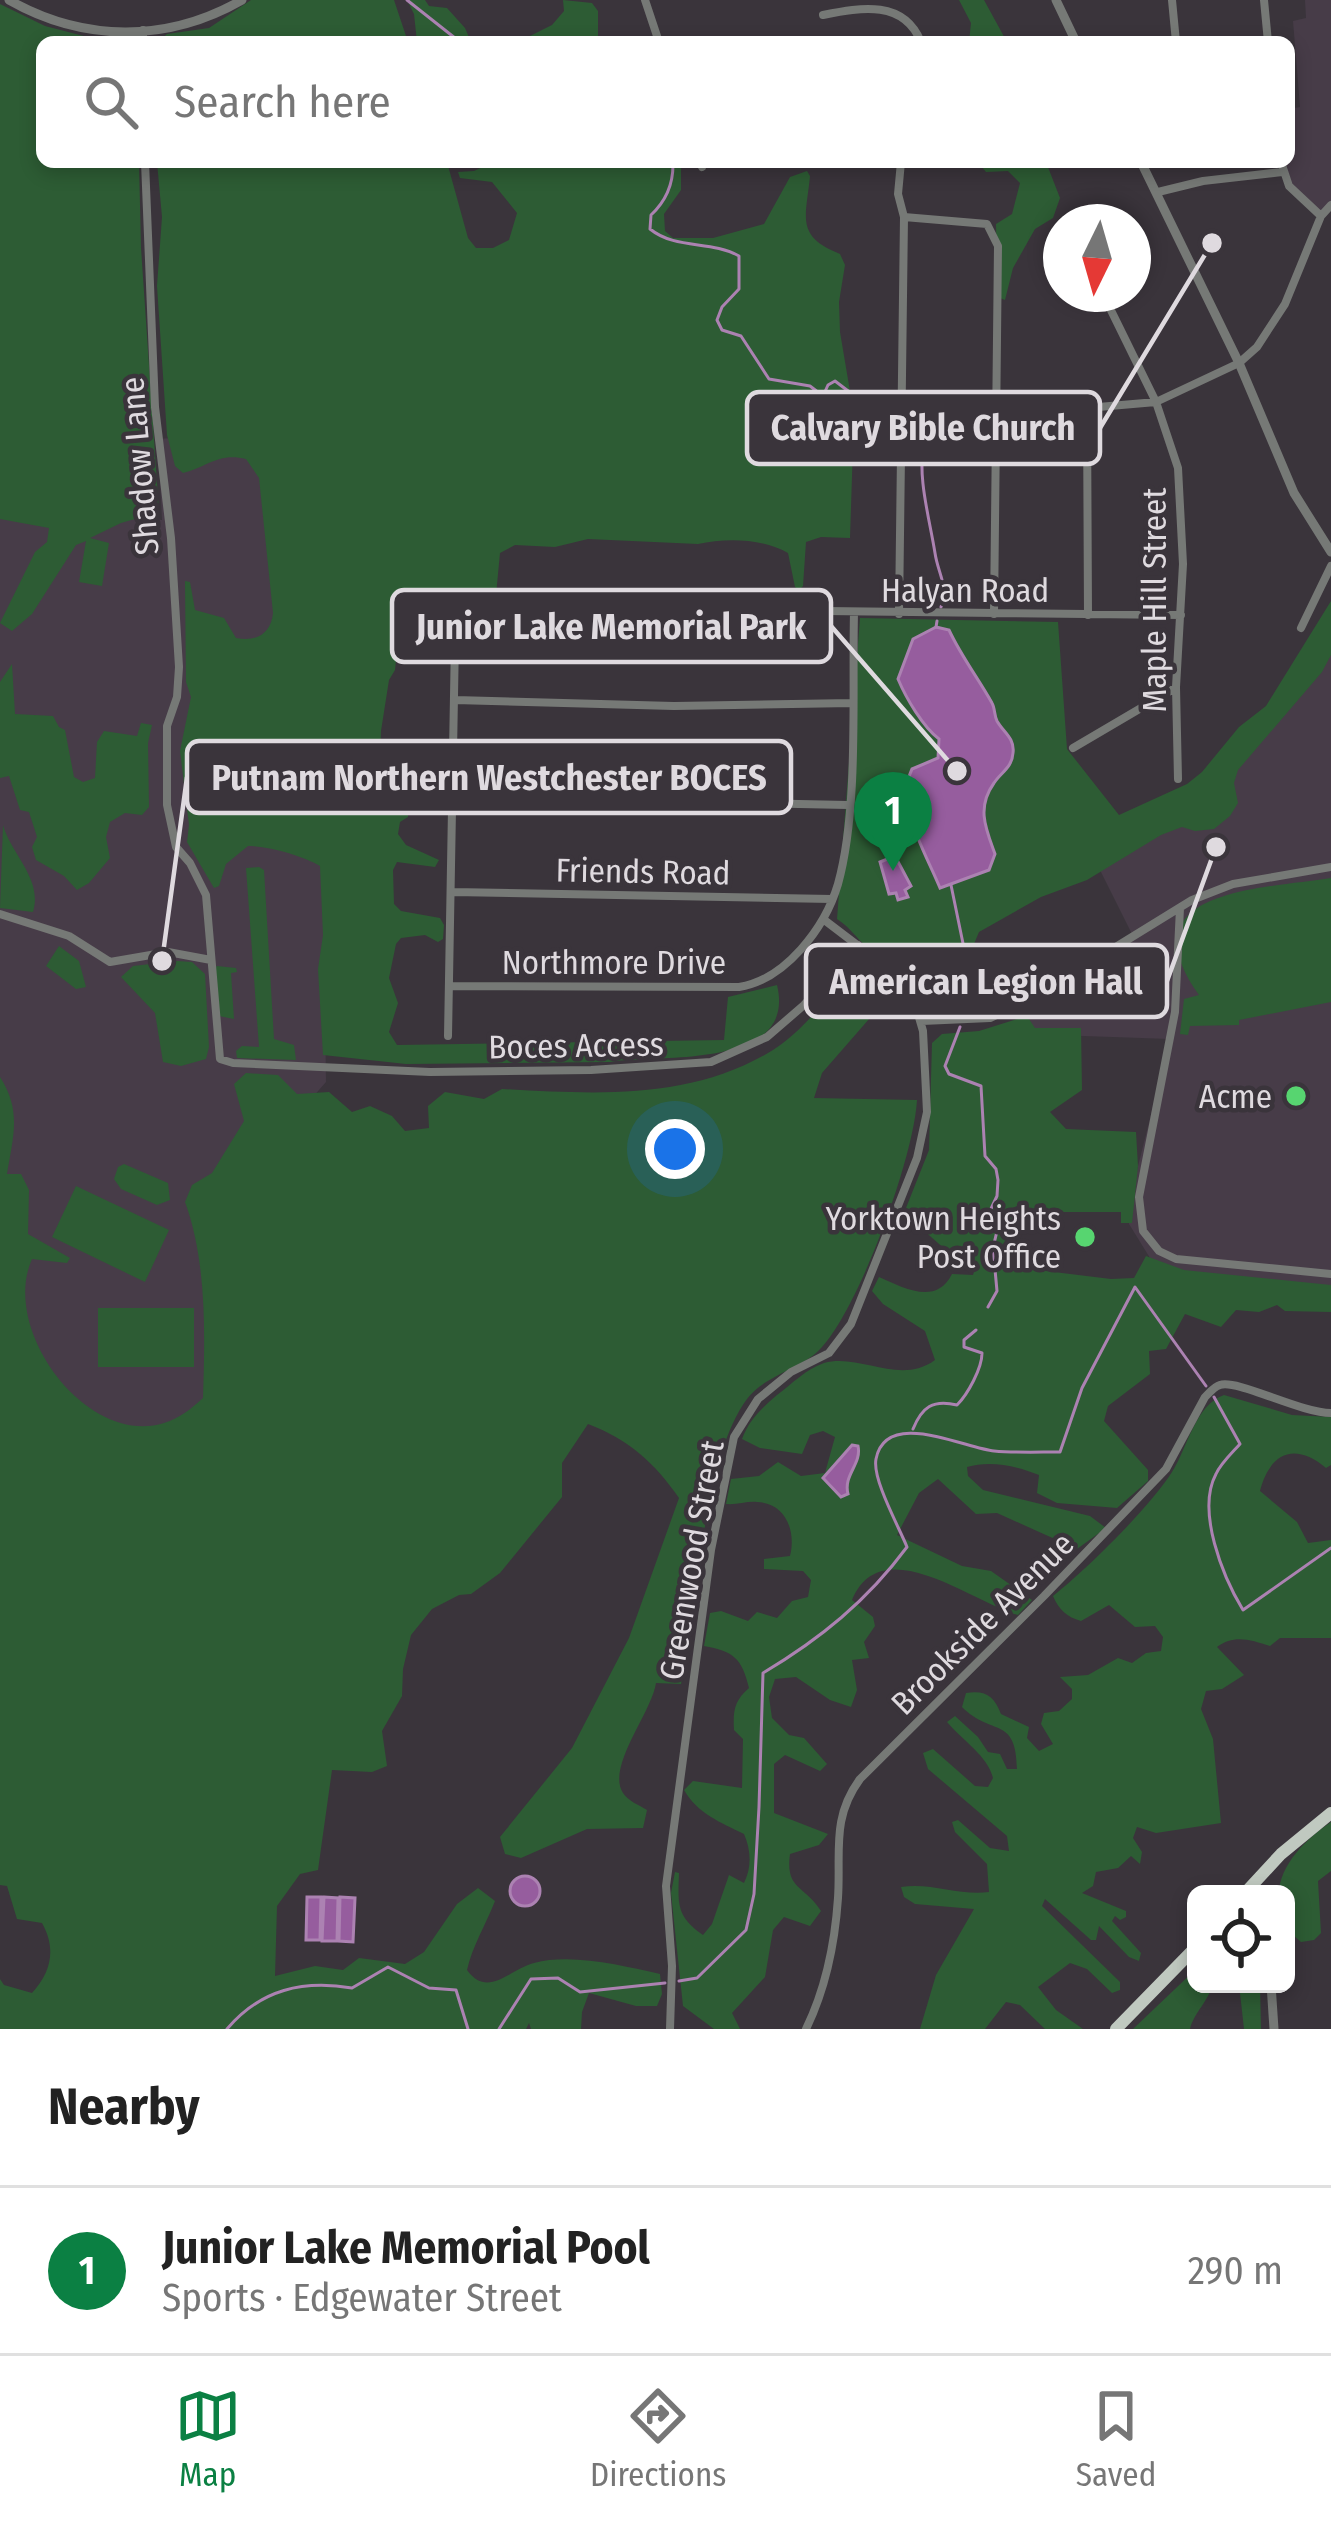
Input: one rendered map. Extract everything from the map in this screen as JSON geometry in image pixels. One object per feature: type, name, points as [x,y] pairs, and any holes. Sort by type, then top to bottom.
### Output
[{"type":"highway","points":[[1252,1885],[1331,1813]]},
{"type":"highway","points":[[1115,2029],[1187,1956]]},
{"type":"street","points":[[9,0],[75,28],[143,36],[242,0]]},
{"type":"street","points":[[645,0],[657,36]]},
{"type":"street","points":[[1055,0],[1073,36]]},
{"type":"street","points":[[1172,0],[1175,36]]},
{"type":"street","points":[[1264,0],[1267,36]]},
{"type":"street","points":[[823,15],[880,8],[901,13],[918,36]]},
{"type":"street","name":"Shadow Lane","points":[[146,168],[154,386],[179,667],[165,764],[173,841],[203,884],[211,959]]},
{"type":"street","points":[[898,614],[904,217],[898,194],[900,168]]},
{"type":"street","points":[[1144,168],[1239,363],[1294,493],[1331,552]]},
{"type":"street","points":[[1158,192],[1277,168]]},
{"type":"street","points":[[1283,168],[1303,202],[1321,216]]},
{"type":"street","points":[[901,407],[1087,408],[1156,403],[1239,363],[1257,347],[1285,304],[1321,216],[1331,205]]},
{"type":"street","points":[[904,217],[987,224],[998,246],[994,614]]},
{"type":"street","name":"Maple Hill Street","points":[[1112,312],[1156,403],[1180,486],[1178,779]]},
{"type":"street","points":[[1087,408],[1088,615]]},
{"type":"street","points":[[1301,628],[1331,566]]},
{"type":"street","name":"Halyan Road","points":[[455,700],[455,639],[467,608],[1181,615]]},
{"type":"street","name":"Northmore Drive","points":[[451,986],[739,987],[758,984],[787,962],[823,919],[842,867],[854,613]]},
{"type":"street","points":[[1073,748],[1177,687]]},
{"type":"street","points":[[448,1036],[455,700],[674,706],[852,703]]},
{"type":"street","points":[[454,796],[848,805]]},
{"type":"street","points":[[823,919],[885,971],[922,1021],[989,1018],[1033,998],[1180,908],[1233,884],[1331,867]]},
{"type":"street","name":"Friends Road","points":[[453,892],[832,899]]},
{"type":"street","points":[[1180,908],[1178,991],[1139,1197],[1143,1231],[1159,1251],[1176,1259],[1331,1274]]},
{"type":"street","points":[[0,914],[69,936],[110,962],[168,952],[211,959]]},
{"type":"street","name":"Boces Access","points":[[211,959],[220,1059],[232,1063],[430,1072],[591,1070],[711,1062],[766,1037],[804,1005],[858,945]]},
{"type":"street","name":"Greenwood Street","points":[[670,2029],[672,1966],[666,1886],[711,1550],[734,1437],[758,1399],[791,1372],[830,1353],[851,1324],[925,1127],[922,1021]]},
{"type":"street","name":"Brookside Avenue","points":[[806,2029],[815,2011],[834,1930],[842,1805],[860,1779],[1166,1469],[1205,1397],[1214,1389],[1234,1384],[1290,1406],[1331,1413]]},
{"type":"street","points":[[1256,1880],[1259,1885]]},
{"type":"street","points":[[1272,1993],[1274,2029]]},
{"type":"shaded area","points":[[1305,0],[1331,0],[1331,206],[1321,216],[1289,186],[1283,168],[1295,168],[1295,108],[1300,107],[1293,21],[1306,18]]},
{"type":"shaded area","points":[[269,431],[323,841],[326,1082],[207,1218],[222,1459],[10,1403],[0,1243],[0,501],[162,520],[158,439]]},
{"type":"shaded area","points":[[936,627],[949,630],[1013,748],[1011,762],[985,801],[984,818],[995,854],[989,870],[940,888],[914,829],[907,798],[912,769],[938,758],[939,739],[916,712],[898,679],[913,639]]},
{"type":"shaded area","points":[[1331,645],[1331,1289],[1172,1272],[1150,1258],[1129,1224],[1131,1194],[1170,1039],[1026,1034],[1013,1007],[1134,938],[1089,848],[1181,805]]},
{"type":"shaded area","points":[[895,856],[911,886],[905,890],[908,897],[898,900],[896,893],[889,894],[880,862]]},
{"type":"shaded area","points":[[852,1445],[858,1446],[857,1458],[848,1494],[841,1497],[823,1478]]},
{"type":"shaded area","points":[[525,1876],[540,1891],[525,1906],[510,1891]]},
{"type":"shaded area","points":[[307,1897],[321,1897],[320,1940],[306,1940]]},
{"type":"shaded area","points":[[324,1897],[338,1898],[337,1941],[322,1941]]},
{"type":"shaded area","points":[[340,1897],[355,1898],[353,1942],[339,1941]]},
{"type":"green space","points":[[251,0],[394,0],[406,36],[165,36],[209,28]]},
{"type":"green space","points":[[407,0],[447,8],[468,36],[416,36]]},
{"type":"green space","points":[[563,0],[592,3],[598,11],[598,36],[530,36],[552,25],[564,11]]},
{"type":"green space","points":[[959,0],[984,0],[1004,36],[970,36],[971,23]]},
{"type":"green space","points":[[0,4],[45,26],[84,36],[36,36],[36,168],[139,168],[159,512],[90,538],[109,543],[102,586],[79,582],[86,541],[76,545],[32,614],[12,631],[0,623],[35,552],[47,542],[49,528],[0,519]]},
{"type":"green space","points":[[158,168],[449,168],[468,238],[476,248],[493,248],[509,240],[517,213],[492,182],[460,178],[458,172],[681,168],[681,190],[664,214],[665,231],[673,238],[713,238],[764,224],[790,177],[807,171],[810,232],[840,254],[845,265],[839,302],[854,415],[850,538],[821,537],[806,542],[799,590],[788,553],[755,542],[588,539],[555,547],[515,545],[500,553],[496,595],[452,605],[433,618],[400,620],[381,731],[379,789],[395,795],[397,806],[408,808],[398,834],[406,845],[439,860],[435,867],[397,862],[394,904],[401,911],[440,918],[444,925],[443,939],[438,942],[425,935],[401,938],[396,944],[389,978],[398,1003],[389,1032],[397,1045],[724,1040],[728,997],[777,985],[778,1013],[766,1032],[718,1053],[610,1062],[406,1064],[323,1055],[318,969],[323,935],[320,866],[286,852],[248,846],[226,864],[214,888],[187,842],[180,751],[191,697],[186,682],[185,581],[190,582],[195,610],[224,618],[236,638],[261,635],[273,613],[259,478],[246,459],[237,457],[183,473],[175,466],[167,435],[157,286],[162,217]]},
{"type":"green space","points":[[983,168],[1048,168],[1060,198],[1058,204],[1043,204],[1043,224],[1035,229],[1013,268],[1005,300],[1000,298],[996,224],[1012,214],[1020,183],[1008,171]]},
{"type":"green space","points":[[1331,601],[1331,655],[1322,672],[1238,770],[1234,783],[1238,803],[1230,816],[1214,829],[1182,827],[1161,835],[1087,880],[1041,897],[979,932],[974,944],[983,977],[973,997],[959,995],[961,984],[953,959],[947,958],[906,983],[837,919],[860,618],[1058,622],[1067,749],[1119,815],[1187,784],[1202,772],[1239,727],[1266,706]]},
{"type":"green space","points":[[12,664],[15,714],[53,716],[65,730],[74,777],[83,782],[95,778],[97,742],[104,731],[137,736],[141,723],[152,725],[149,807],[142,815],[125,813],[110,822],[106,837],[110,858],[77,890],[64,876],[36,860],[32,847],[37,837],[29,812],[20,810],[9,776],[0,778],[0,682]]},
{"type":"green space","points":[[3,825],[34,889],[33,912],[0,908]]},
{"type":"green space","points":[[246,868],[264,870],[274,1039],[294,1045],[296,1060],[237,1058],[236,1051],[242,1046],[259,1047]]},
{"type":"green space","points":[[1331,878],[1331,1002],[1239,1020],[1239,1025],[1190,1026],[1188,1035],[1180,1034],[1184,999],[1199,995],[1180,960],[1178,934],[1189,914],[1239,892]]},
{"type":"green space","points":[[59,946],[79,961],[86,987],[76,989],[46,966]]},
{"type":"green space","points":[[192,962],[205,974],[209,1047],[206,1059],[181,1066],[163,1062],[155,1013],[121,977],[133,966]]},
{"type":"green space","points":[[217,966],[236,968],[231,973],[234,1019],[219,1016]]},
{"type":"green space","points":[[852,971],[868,972],[890,995],[822,1073],[814,1098],[917,1100],[914,1125],[883,1229],[837,1327],[814,1355],[755,1390],[732,1425],[711,1495],[681,1684],[656,1683],[620,1769],[623,1793],[647,1810],[643,1828],[587,1829],[521,1858],[505,1854],[500,1837],[572,1748],[629,1638],[679,1498],[640,1453],[588,1424],[562,1463],[562,1497],[500,1573],[471,1594],[432,1609],[411,1635],[402,1696],[382,1731],[387,1766],[372,1772],[332,1770],[318,1870],[300,1874],[277,1906],[275,1976],[315,1966],[343,1970],[359,1958],[405,1964],[424,1952],[457,1904],[478,1888],[495,1901],[467,1970],[475,1978],[491,1982],[549,1960],[597,1962],[660,1974],[662,1994],[657,2006],[636,2006],[589,1993],[581,2029],[531,2029],[529,2023],[526,2029],[0,2029],[0,1979],[4,1985],[32,1993],[48,1968],[50,1950],[42,1923],[17,1919],[7,1886],[0,1885],[0,1077],[13,1113],[7,1174],[21,1174],[29,1190],[28,1234],[70,1258],[67,1263],[32,1259],[25,1287],[28,1318],[39,1348],[57,1377],[106,1417],[135,1426],[164,1423],[203,1398],[201,1274],[185,1202],[192,1185],[212,1173],[244,1121],[234,1084],[246,1073],[278,1075],[297,1094],[329,1092],[352,1112],[370,1106],[392,1116],[405,1131],[429,1128],[428,1106],[445,1092],[484,1099],[502,1089],[641,1090],[675,1086],[741,1067],[795,1033]]},
{"type":"green space","points":[[1027,1016],[1035,1028],[1081,1028],[1082,1090],[1050,1112],[1066,1129],[1136,1132],[1138,1166],[1132,1223],[1121,1223],[1121,1212],[1022,1212],[1013,1222],[1013,1267],[1134,1278],[1146,1256],[1184,1270],[1331,1285],[1331,1312],[1285,1311],[1277,1305],[1259,1312],[1236,1310],[1221,1327],[1185,1314],[1166,1349],[1149,1351],[1150,1374],[1108,1406],[1104,1421],[1148,1470],[1148,1481],[1117,1508],[1057,1503],[1037,1493],[1039,1475],[1022,1469],[994,1464],[967,1467],[968,1476],[983,1490],[1090,1516],[1106,1528],[1077,1549],[997,1513],[976,1514],[938,1479],[919,1493],[897,1535],[962,1566],[991,1571],[1032,1600],[1018,1615],[929,1576],[884,1571],[866,1580],[852,1600],[873,1617],[875,1626],[864,1642],[869,1658],[852,1660],[857,1690],[851,1707],[830,1700],[796,1677],[775,1679],[769,1697],[772,1718],[789,1735],[804,1738],[827,1764],[820,1771],[785,1755],[774,1764],[774,1813],[828,1834],[819,1845],[790,1854],[793,1881],[821,1911],[810,1926],[784,1917],[773,1930],[765,1977],[732,2013],[740,2029],[714,2029],[683,2006],[671,1893],[675,1872],[679,1873],[680,1909],[703,1935],[712,1924],[729,1875],[744,1883],[749,1865],[744,1834],[703,1811],[684,1790],[693,1781],[742,1788],[743,1739],[734,1730],[734,1717],[737,1702],[749,1688],[735,1658],[704,1646],[710,1613],[721,1611],[748,1621],[757,1612],[777,1618],[792,1601],[808,1597],[811,1580],[803,1571],[764,1569],[764,1559],[790,1556],[790,1529],[782,1513],[767,1504],[726,1504],[731,1479],[759,1476],[778,1462],[801,1476],[825,1473],[835,1437],[823,1431],[810,1435],[802,1454],[760,1448],[742,1439],[766,1405],[824,1363],[908,1370],[935,1360],[925,1331],[883,1304],[872,1291],[879,1277],[919,1292],[937,1290],[952,1274],[973,1275],[976,1265],[947,1251],[904,1213],[929,1150],[932,1043],[942,1034],[979,1031]]},
{"type":"green space","points":[[124,1164],[168,1183],[170,1200],[157,1205],[121,1189],[114,1179]]},
{"type":"green space","points":[[76,1186],[169,1230],[145,1282],[52,1237]]},
{"type":"green space","points":[[98,1308],[194,1308],[194,1367],[98,1367]]},
{"type":"green space","points":[[1224,1395],[1292,1415],[1331,1417],[1331,1465],[1326,1468],[1304,1455],[1285,1455],[1270,1467],[1260,1491],[1297,1522],[1308,1543],[1331,1540],[1331,1638],[1280,1638],[1270,1646],[1236,1639],[1217,1647],[1244,1675],[1222,1689],[1206,1691],[1201,1709],[1213,1739],[1221,1823],[1156,1833],[1137,1827],[1133,1838],[1142,1852],[1140,1864],[1131,1856],[1118,1868],[1096,1872],[1093,1886],[1082,1893],[1126,1911],[1126,1917],[1115,1916],[1112,1921],[1141,1953],[1139,1961],[1099,1926],[1096,1940],[1091,1940],[1045,1899],[1042,1906],[1120,1982],[1120,1990],[1112,1993],[1087,1969],[1070,1963],[1038,1987],[1056,2010],[1083,2029],[1045,2029],[1020,2005],[1006,2002],[985,2029],[920,2029],[936,1975],[974,1909],[915,1904],[904,1897],[901,1887],[989,1892],[987,1864],[955,1832],[952,1822],[958,1820],[990,1848],[1009,1851],[1007,1836],[928,1769],[923,1753],[933,1749],[975,1786],[988,1787],[993,1778],[986,1762],[947,1722],[955,1716],[988,1752],[1000,1754],[1007,1769],[1017,1769],[1016,1752],[1007,1734],[962,1707],[966,1693],[988,1696],[1001,1714],[1029,1727],[1027,1738],[1039,1751],[1053,1744],[1041,1724],[1044,1713],[1059,1711],[1072,1699],[1072,1689],[1060,1677],[1088,1675],[1118,1658],[1132,1663],[1146,1653],[1161,1651],[1163,1637],[1155,1626],[1135,1627],[1109,1605],[1081,1621],[1064,1612],[1053,1596],[1149,1502],[1172,1472],[1199,1417]]},
{"type":"green space","points":[[1331,1822],[1331,1871],[1318,1881],[1321,1933],[1301,1942],[1295,1937],[1295,1885],[1280,1883],[1296,1853]]},
{"type":"green space","points":[[1187,1978],[1187,1993],[1209,1993],[1190,2029],[1133,2029]]},
{"type":"green space","points":[[1240,1993],[1260,1993],[1261,2029],[1244,2029]]},
{"type":"waterway","points":[[407,0],[452,36]]},
{"type":"waterway","points":[[673,168],[665,198],[651,215],[650,229],[671,240],[739,256],[739,289],[722,307],[717,320],[722,330],[741,336],[769,379],[810,386],[823,396],[835,381],[860,400],[876,396],[894,405]]},
{"type":"waterway","points":[[919,433],[924,440],[925,496],[943,586],[941,607]]},
{"type":"waterway","points":[[936,627],[937,621]]},
{"type":"waterway","points":[[951,885],[973,974],[965,997]]},
{"type":"waterway","points":[[961,1014],[962,1006]]},
{"type":"waterway","points":[[960,1027],[945,1066],[949,1074],[981,1086],[985,1156],[998,1180],[989,1213],[997,1231],[993,1248],[997,1291],[988,1307]]},
{"type":"waterway","points":[[679,1981],[697,1978],[746,1930],[754,1894],[763,1673],[841,1618],[907,1547],[878,1478],[876,1459],[883,1444],[910,1433],[994,1451],[1060,1452],[1082,1388],[1135,1287],[1206,1386]]},
{"type":"waterway","points":[[913,1429],[929,1406],[957,1405],[966,1394],[982,1353],[964,1347],[964,1340],[976,1330]]},
{"type":"waterway","points":[[1214,1397],[1240,1444],[1216,1474],[1210,1525],[1220,1562],[1243,1610],[1331,1548]]},
{"type":"waterway","points":[[227,2029],[269,1996],[317,1985],[352,1988],[388,1967],[429,1988],[456,1990],[468,2029]]},
{"type":"waterway","points":[[499,2029],[531,1979],[558,1978],[580,1992],[665,1983]]},
{"type":"place","name":"Calvary Bible Church","points":[[1212,243]]},
{"type":"place","name":"Junior Lake Memorial Park","points":[[957,771]]},
{"type":"place","name":"American Legion Hall","points":[[1216,847]]},
{"type":"place","name":"Junior Lake Memorial Pool","points":[[893,871]]},
{"type":"place","name":"Putnam Northern Westchester BOCES","points":[[162,961]]},
{"type":"place","name":"Acme","points":[[1296,1096]]},
{"type":"place","name":"Yorktown Heights Post Office","points":[[1085,1237]]}]
